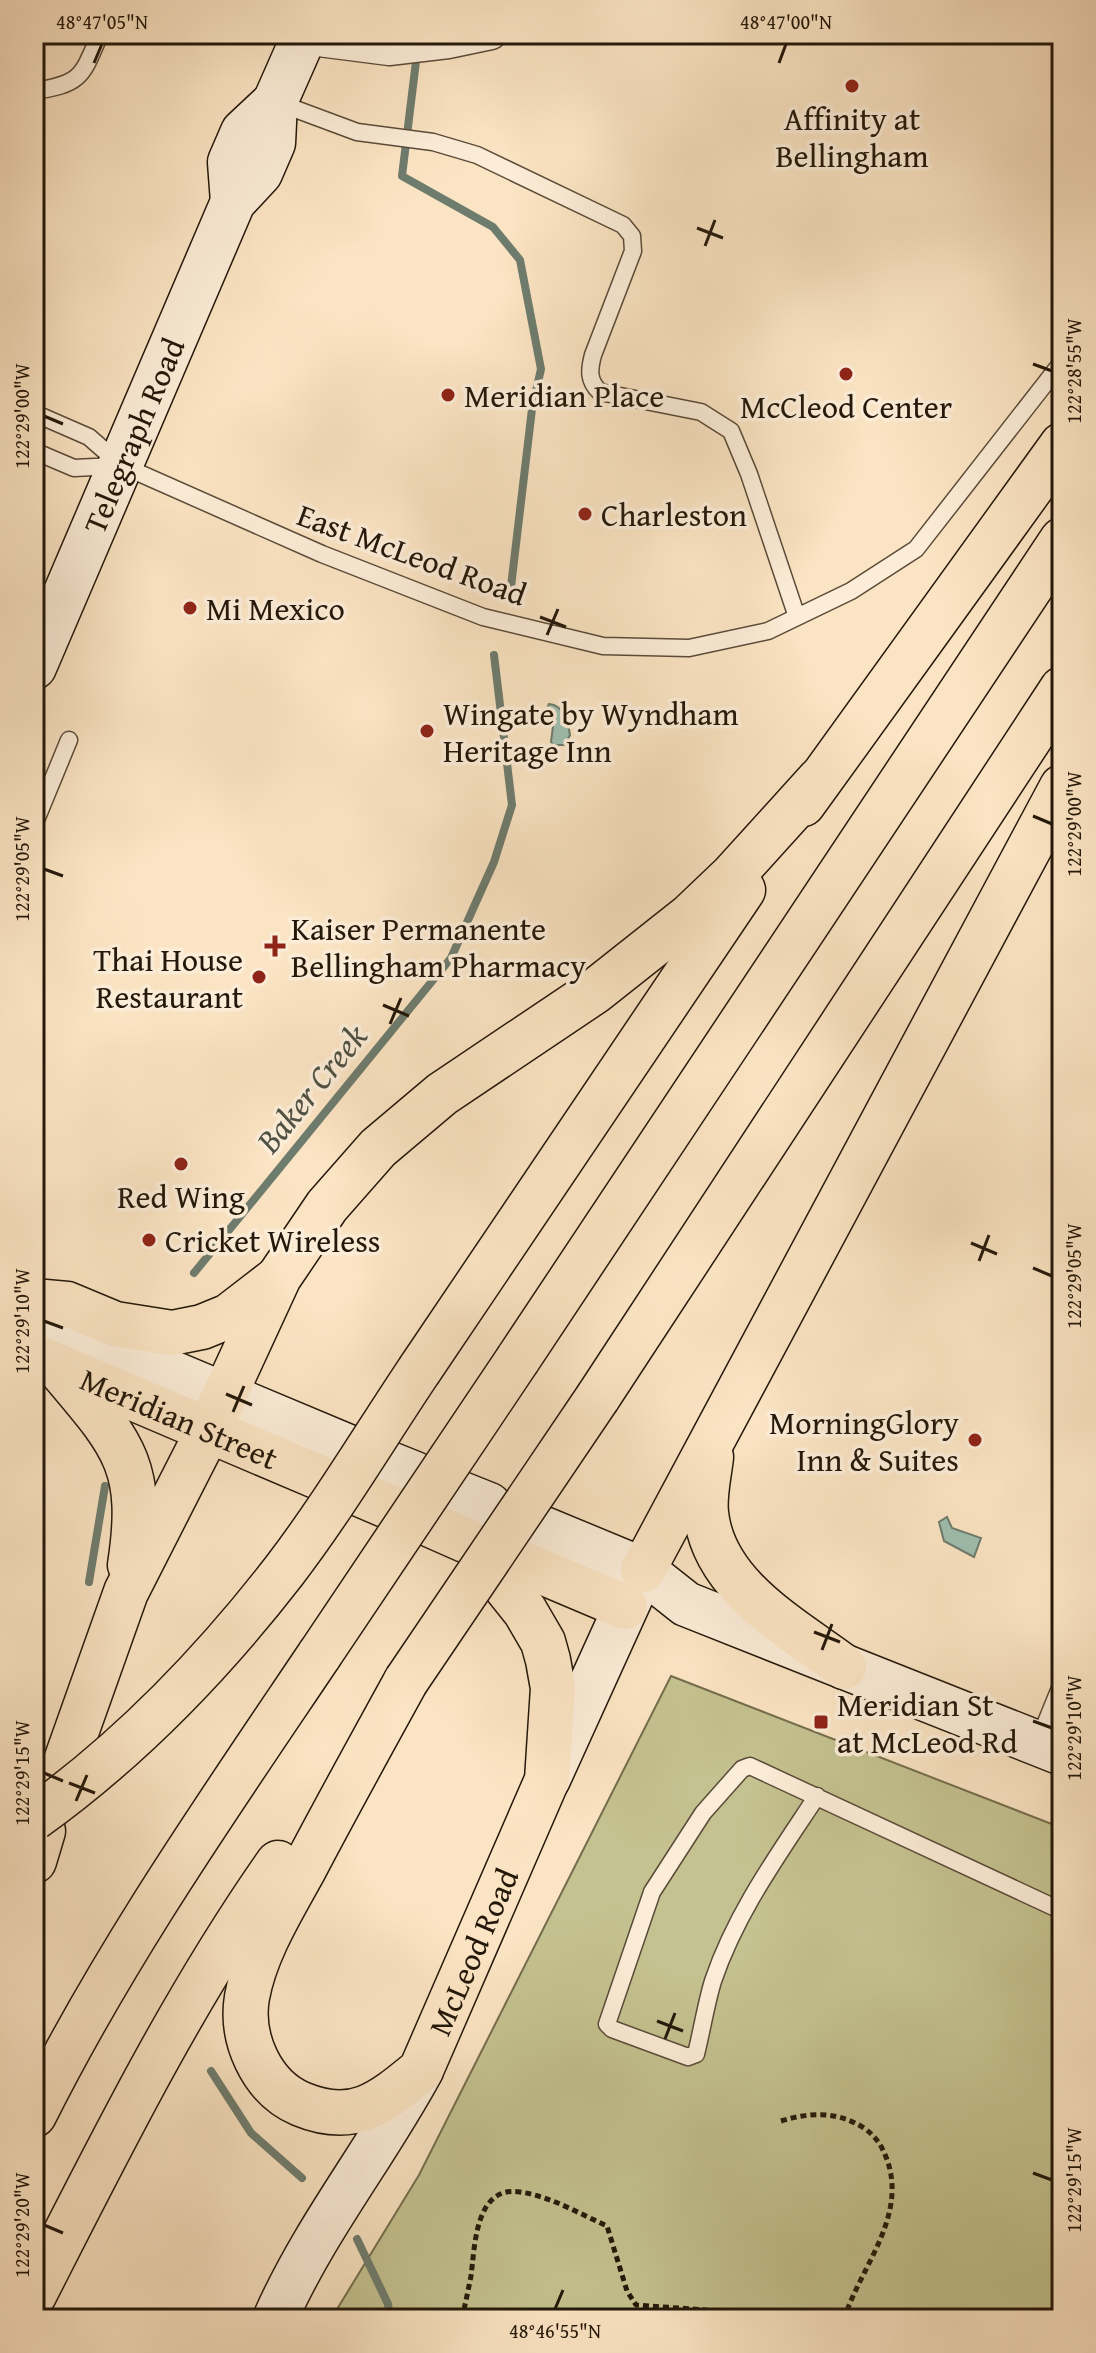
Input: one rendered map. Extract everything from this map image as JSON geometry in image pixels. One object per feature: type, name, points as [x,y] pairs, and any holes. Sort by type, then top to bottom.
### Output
[{"type":"highway","points":[[37,1837],[197,1674],[293,1558],[819,780],[1062,445]]},
{"type":"highway","points":[[34,2115],[119,1962],[190,1848],[1062,540]]},
{"type":"highway","points":[[34,2295],[184,2012],[274,1869],[406,1681],[598,1397],[1062,689]]},
{"type":"highway","points":[[62,1772],[126,1592],[217,1413],[279,1277],[327,1206],[378,1148],[442,1094],[594,992],[690,916],[755,853],[819,780]]},
{"type":"highway","points":[[547,1780],[553,1688],[543,1642],[525,1611],[523,1559],[634,1589],[1062,787]]},
{"type":"highway","points":[[34,1301],[67,1304],[115,1324],[172,1333],[202,1327],[229,1316],[279,1277]]},
{"type":"highway","points":[[46,1362],[110,1428],[131,1476],[136,1527],[126,1592]]},
{"type":"highway","name":"Meridian Street","points":[[46,1362],[217,1413]]},
{"type":"highway","points":[[715,1433],[706,1513],[710,1534],[721,1557],[735,1579],[756,1601],[844,1667]]},
{"type":"highway","points":[[406,1681],[261,1953],[247,1997],[246,2027],[251,2050],[261,2070],[296,2102],[319,2111],[346,2113],[366,2109],[386,2100],[421,2070]]},
{"type":"highway","name":"McLeod Road","points":[[421,2070],[547,1780]]},
{"type":"main road","name":"Telegraph Road","points":[[34,667],[233,202],[230,162],[243,132],[275,102],[304,36]]},
{"type":"main road","name":"Meridian Street","points":[[34,1315],[217,1413],[410,1497]]},
{"type":"main road","points":[[634,1589],[686,1604],[1050,1748]]},
{"type":"main road","name":"McLeod Road","points":[[547,1780],[634,1589]]},
{"type":"main road","name":"McLeod Road","points":[[275,2319],[308,2252],[394,2120],[421,2070]]},
{"type":"street","points":[[304,36],[389,50],[491,34]]},
{"type":"lane","points":[[34,91],[60,87],[83,73],[100,34]]},
{"type":"lane","points":[[275,102],[357,132],[433,142],[477,155],[623,225],[632,236],[633,251],[593,355],[589,371],[593,385],[600,392],[701,412],[731,431],[749,474],[797,617]]},
{"type":"lane","name":"East McLeod Road","points":[[121,465],[322,554],[483,617],[603,646],[689,648],[768,631],[851,591],[916,549],[1062,362]]},
{"type":"lane","points":[[34,413],[89,437],[121,465]]},
{"type":"lane","points":[[34,451],[74,468],[121,465]]},
{"type":"lane","points":[[34,825],[69,740]]},
{"type":"lane","points":[[1050,1748],[1062,1683]]},
{"type":"lane","points":[[817,1796],[759,1882],[729,1942],[713,1982],[696,2054],[688,2057],[612,2029],[607,2024],[652,1892],[703,1813],[742,1769],[750,1766],[817,1796],[1062,1911]]},
{"type":"path","points":[[781,2121],[818,2113],[858,2125],[880,2143],[891,2170],[893,2196],[888,2219],[844,2319]]},
{"type":"path","points":[[462,2319],[483,2212],[490,2201],[503,2192],[521,2192],[607,2226],[627,2291],[636,2305],[706,2310],[749,2319]]},
{"type":"path","points":[[802,2319],[810,2316],[820,2319]]},
{"type":"shaded area","name":"Wingate by Wyndham Heritage Inn","points":[[549,704],[558,707],[566,720],[570,735],[565,745],[551,742],[553,726],[543,716]]},
{"type":"shaded area","points":[[947,1517],[952,1528],[981,1538],[974,1557],[944,1541],[939,1522]]},
{"type":"shaded area","points":[[671,1676],[1062,1828],[1062,2319],[331,2319],[419,2175]]},
{"type":"waterway","name":"Baker Creek","points":[[417,53],[402,176],[493,227],[520,260],[541,369],[532,409],[510,595]]},
{"type":"waterway","name":"Baker Creek","points":[[194,1273],[451,958],[494,862],[512,805],[494,655]]},
{"type":"waterway","name":"Baker Creek","points":[[89,1582],[105,1486]]},
{"type":"waterway","name":"Baker Creek","points":[[211,2071],[251,2133],[302,2178]]},
{"type":"waterway","name":"Baker Creek","points":[[357,2239],[388,2304],[390,2319]]},
{"type":"place","name":"Affinity at Bellingham","points":[[852,86]]},
{"type":"place","name":"McCleod Center","points":[[846,374]]},
{"type":"place","name":"Meridian Place","points":[[448,395]]},
{"type":"place","name":"Charleston","points":[[585,514]]},
{"type":"place","name":"Mi Mexico","points":[[190,608]]},
{"type":"place","name":"Wingate by Wyndham Heritage Inn","points":[[427,731]]},
{"type":"place","name":"Kaiser Permanente Bellingham Pharmacy","points":[[275,946]]},
{"type":"place","name":"Thai House Restaurant","points":[[259,977]]},
{"type":"place","name":"Red Wing","points":[[181,1164]]},
{"type":"place","name":"Cricket Wireless","points":[[149,1240]]},
{"type":"place","name":"MorningGlory Inn & Suites","points":[[975,1440]]},
{"type":"place","name":"Meridian St at McLeod Rd","points":[[821,1722]]}]
